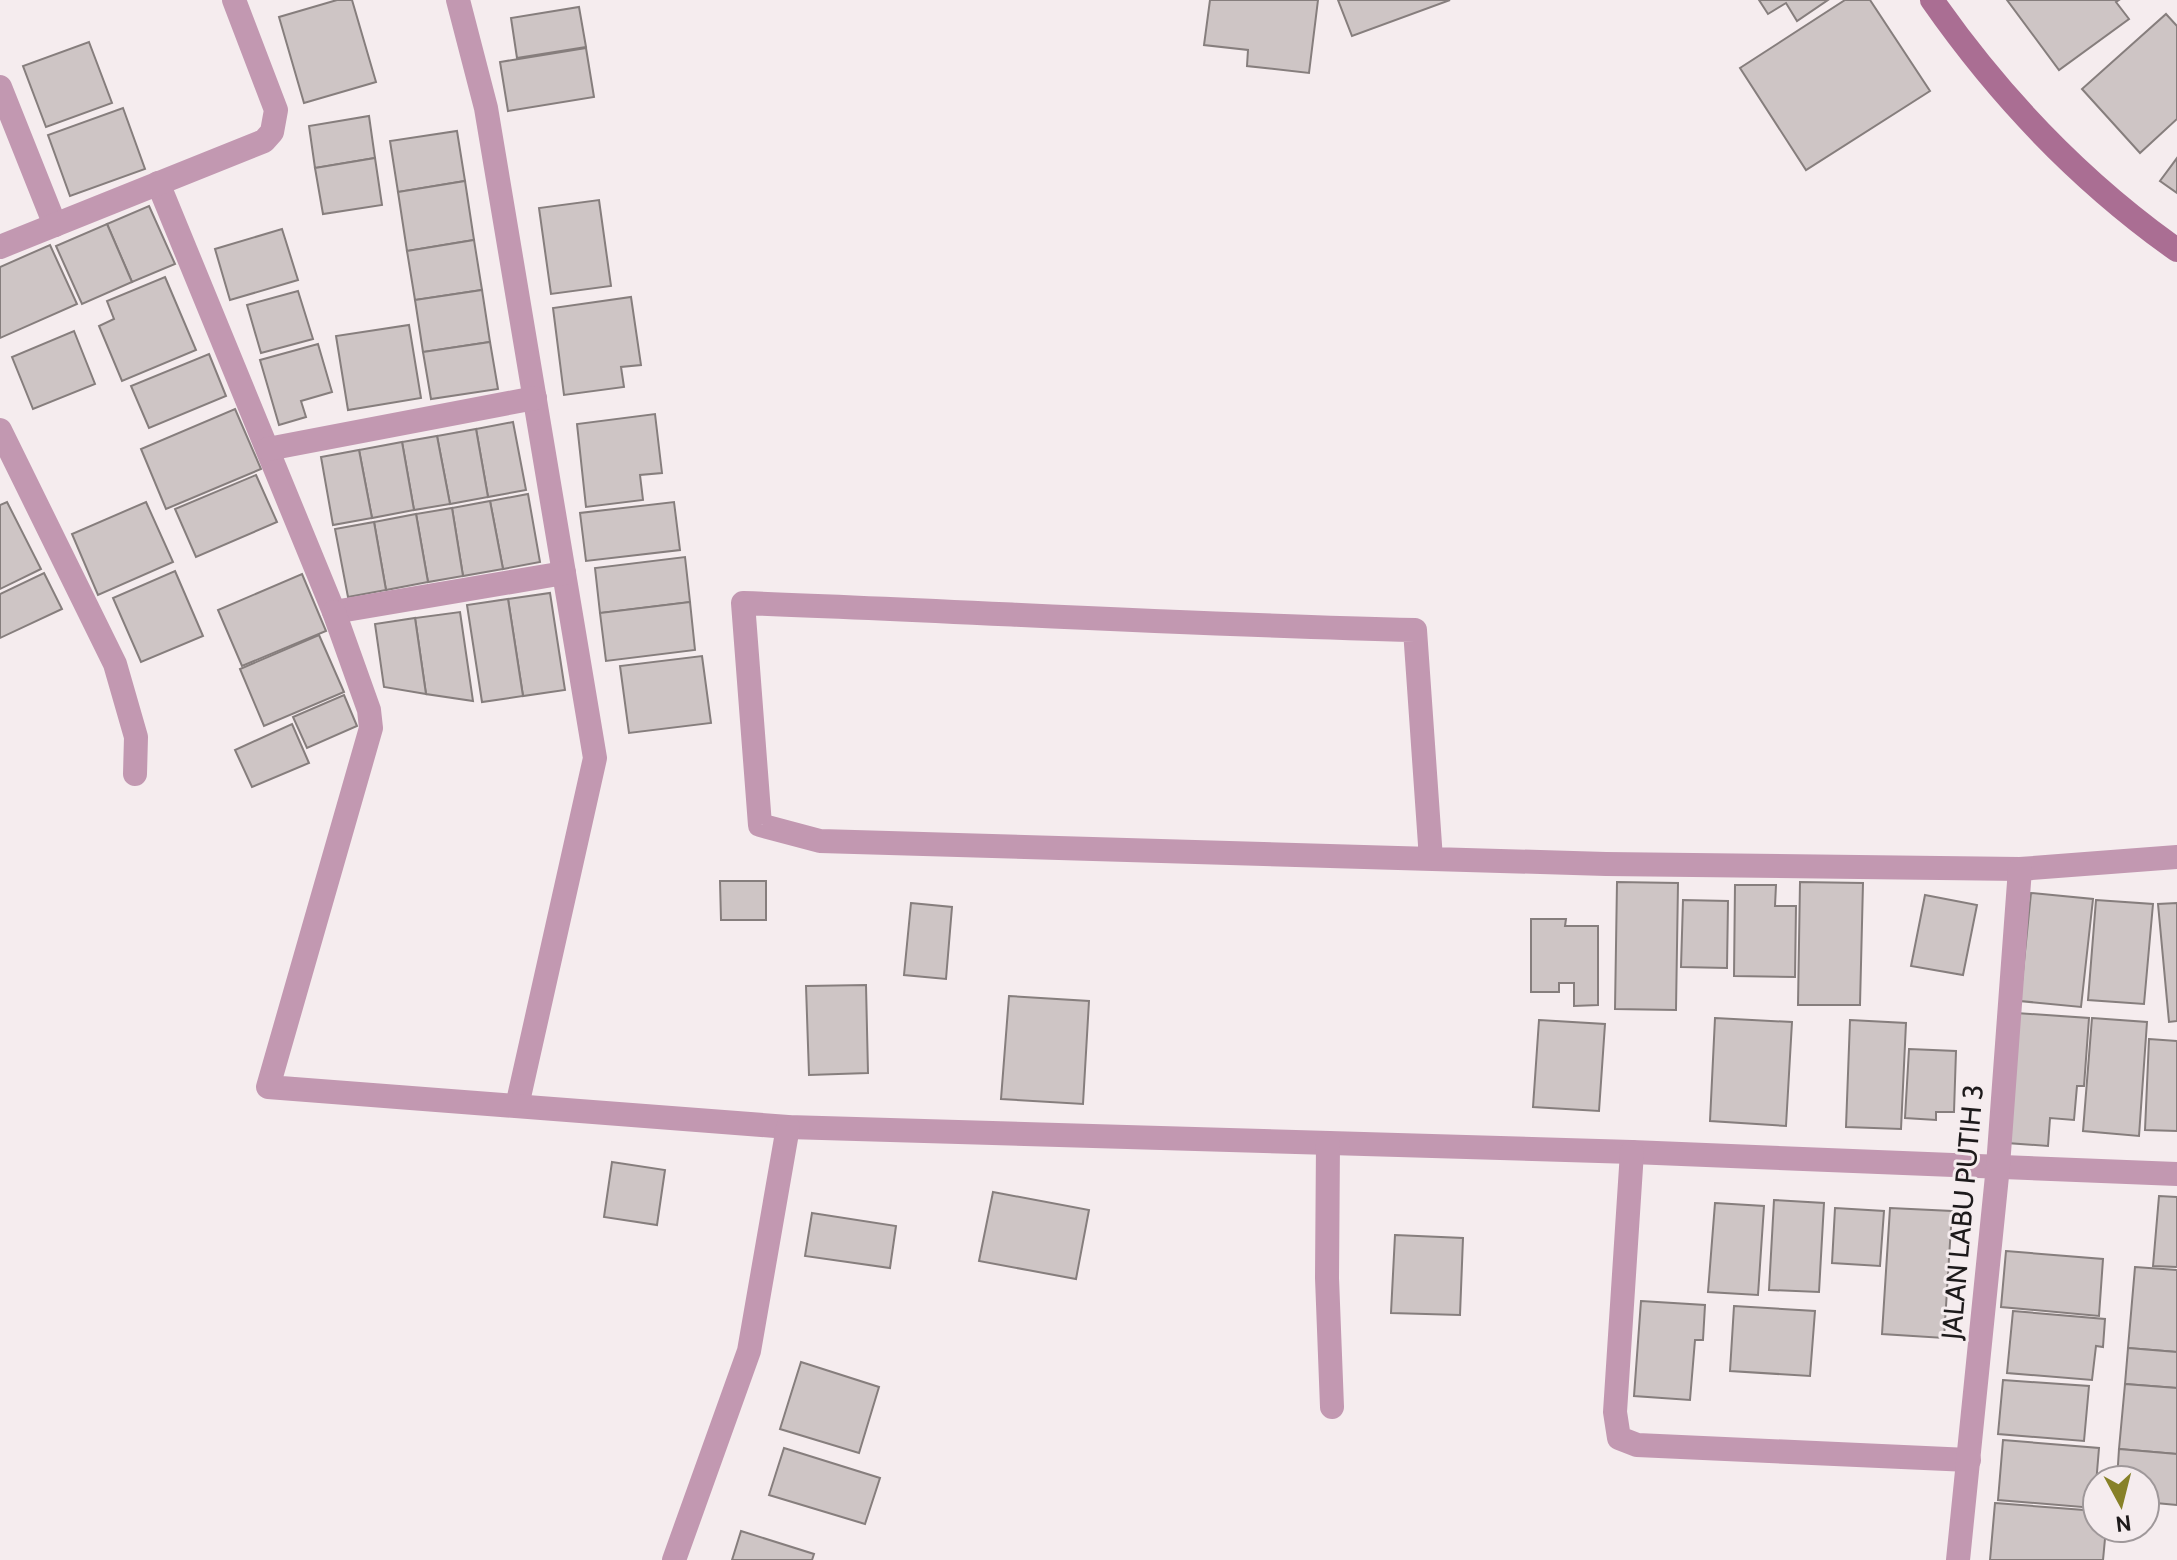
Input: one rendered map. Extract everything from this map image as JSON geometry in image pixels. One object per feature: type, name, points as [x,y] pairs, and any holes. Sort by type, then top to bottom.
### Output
[{"type":"street","points":[[0,247],[264,141],[272,132],[276,110],[234,0]]},
{"type":"street","points":[[458,0],[486,108],[595,758],[517,1106]]},
{"type":"street","points":[[1932,0],[1972,56],[2029,123],[2177,250]]},
{"type":"street","points":[[0,87],[55,225]]},
{"type":"street","points":[[158,183],[334,612],[369,710],[371,728],[268,1087],[788,1127],[1632,1152],[2177,1174]]},
{"type":"street","points":[[268,449],[535,398]]},
{"type":"street","points":[[0,430],[115,664],[136,737],[135,774]]},
{"type":"street","points":[[334,612],[564,573]]},
{"type":"street","points":[[1431,859],[1415,630],[1216,625],[1029,613],[743,603],[760,825],[820,841],[1431,859],[2020,869],[2177,857]]},
{"type":"street","name":"JALAN LABU PUTIH 3","points":[[1958,1560],[1998,1166],[2020,869]]},
{"type":"street","points":[[674,1560],[749,1351],[788,1127]]},
{"type":"street","points":[[1328,1143],[1327,1278],[1332,1407]]},
{"type":"street","points":[[1632,1152],[1615,1412],[1619,1438],[1637,1445],[1969,1460]]},
{"type":"building","points":[[337,0],[352,0],[376,82],[304,103],[279,17]]},
{"type":"building","points":[[1210,0],[1318,0],[1309,73],[1247,66],[1248,50],[1204,45]]},
{"type":"building","points":[[1338,0],[1450,0],[1352,36]]},
{"type":"building","points":[[1759,0],[1828,0],[1797,21],[1786,3],[1768,14]]},
{"type":"building","points":[[1845,0],[1870,0],[1930,91],[1806,170],[1740,68]]},
{"type":"building","points":[[2007,0],[2119,0],[2116,2],[2129,19],[2059,70]]},
{"type":"building","points":[[579,7],[586,47],[517,58],[511,18]]},
{"type":"building","points":[[2166,14],[2177,26],[2177,119],[2140,153],[2082,89]]},
{"type":"building","points":[[89,42],[112,103],[46,127],[23,66]]},
{"type":"building","points":[[586,48],[594,97],[508,111],[500,62]]},
{"type":"building","points":[[123,108],[145,169],[70,196],[48,135]]},
{"type":"building","points":[[369,116],[375,158],[315,168],[309,126]]},
{"type":"building","points":[[457,131],[465,181],[398,192],[390,141]]},
{"type":"building","points":[[375,158],[382,205],[323,214],[315,168]]},
{"type":"building","points":[[2177,158],[2177,193],[2160,181]]},
{"type":"building","points":[[465,181],[474,240],[407,251],[398,192]]},
{"type":"building","points":[[599,200],[611,286],[551,294],[539,208]]},
{"type":"building","points":[[149,206],[175,264],[132,282],[107,224]]},
{"type":"building","points":[[107,224],[132,282],[82,304],[56,246]]},
{"type":"building","points":[[282,229],[298,280],[230,300],[215,249]]},
{"type":"building","points":[[474,240],[482,290],[415,300],[407,251]]},
{"type":"building","points":[[50,245],[77,304],[0,338],[0,267]]},
{"type":"building","points":[[165,277],[196,350],[122,381],[99,326],[114,319],[107,301]]},
{"type":"building","points":[[482,290],[490,342],[423,352],[415,300]]},
{"type":"building","points":[[298,291],[313,339],[261,353],[247,305]]},
{"type":"building","points":[[631,297],[641,365],[621,367],[624,387],[564,395],[553,308]]},
{"type":"building","points":[[409,325],[421,398],[348,410],[336,336]]},
{"type":"building","points":[[74,331],[95,384],[33,409],[12,357]]},
{"type":"building","points":[[490,342],[498,389],[431,399],[423,352]]},
{"type":"building","points":[[318,344],[332,392],[301,401],[306,417],[279,425],[260,360]]},
{"type":"building","points":[[209,354],[226,396],[149,428],[131,386]]},
{"type":"building","points":[[235,409],[261,469],[166,509],[141,449]]},
{"type":"building","points":[[655,414],[662,473],[640,475],[643,500],[586,507],[577,424]]},
{"type":"building","points":[[513,422],[526,490],[488,497],[476,429]]},
{"type":"building","points":[[476,429],[488,497],[450,504],[437,436]]},
{"type":"building","points":[[437,436],[450,504],[414,510],[402,442]]},
{"type":"building","points":[[402,442],[414,510],[372,518],[359,450]]},
{"type":"building","points":[[359,450],[372,518],[333,525],[321,457]]},
{"type":"building","points":[[256,475],[277,522],[196,557],[175,509]]},
{"type":"building","points":[[528,494],[540,562],[503,569],[490,501]]},
{"type":"building","points":[[490,501],[503,569],[463,576],[452,508]]},
{"type":"building","points":[[7,502],[41,569],[0,589],[0,505]]},
{"type":"building","points":[[146,502],[173,562],[98,595],[72,534]]},
{"type":"building","points":[[674,502],[680,550],[586,561],[580,513]]},
{"type":"building","points":[[452,508],[463,576],[428,582],[416,514]]},
{"type":"building","points":[[416,514],[428,582],[386,590],[374,522]]},
{"type":"building","points":[[374,522],[386,590],[348,597],[335,529]]},
{"type":"building","points":[[685,557],[690,602],[600,613],[595,568]]},
{"type":"building","points":[[175,571],[203,636],[141,662],[113,598]]},
{"type":"building","points":[[44,573],[62,609],[0,638],[0,594]]},
{"type":"building","points":[[302,574],[326,631],[242,666],[218,610]]},
{"type":"building","points":[[550,593],[565,690],[523,696],[508,599]]},
{"type":"building","points":[[508,599],[523,696],[482,702],[467,605]]},
{"type":"building","points":[[690,602],[695,650],[606,661],[600,613]]},
{"type":"building","points":[[460,612],[473,701],[426,694],[415,618]]},
{"type":"building","points":[[415,618],[426,694],[384,687],[375,624]]},
{"type":"building","points":[[319,635],[344,692],[264,726],[240,669]]},
{"type":"building","points":[[702,656],[711,723],[629,733],[620,666]]},
{"type":"building","points":[[344,695],[357,726],[307,748],[293,717]]},
{"type":"building","points":[[292,724],[309,763],[252,787],[235,750]]},
{"type":"building","points":[[720,881],[766,881],[766,920],[721,920]]},
{"type":"building","points":[[1617,882],[1678,883],[1676,1010],[1615,1009]]},
{"type":"building","points":[[1800,882],[1863,883],[1860,1005],[1798,1005]]},
{"type":"building","points":[[1735,885],[1776,885],[1775,906],[1796,906],[1795,977],[1734,976]]},
{"type":"building","points":[[2031,893],[2093,899],[2081,1007],[2020,1001]]},
{"type":"building","points":[[1925,895],[1977,905],[1963,975],[1911,966]]},
{"type":"building","points":[[1683,900],[1728,901],[1727,968],[1681,967]]},
{"type":"building","points":[[2096,900],[2153,904],[2144,1004],[2088,1000]]},
{"type":"building","points":[[911,903],[952,907],[946,979],[904,975]]},
{"type":"building","points":[[2177,903],[2177,1021],[2169,1022],[2158,904]]},
{"type":"building","points":[[1531,919],[1566,919],[1565,926],[1598,926],[1598,1005],[1574,1006],[1574,983],[1559,983],[1559,992],[1531,992]]},
{"type":"building","points":[[866,985],[868,1073],[809,1075],[806,986]]},
{"type":"building","points":[[1009,996],[1089,1001],[1083,1104],[1001,1099]]},
{"type":"building","points":[[2016,1013],[2089,1018],[2084,1086],[2077,1086],[2074,1120],[2050,1118],[2048,1146],[2007,1143]]},
{"type":"building","points":[[1715,1018],[1792,1022],[1786,1126],[1710,1121]]},
{"type":"building","points":[[2092,1018],[2147,1022],[2139,1136],[2083,1131]]},
{"type":"building","points":[[1539,1020],[1605,1024],[1599,1111],[1533,1107]]},
{"type":"building","points":[[1850,1020],[1906,1023],[1901,1129],[1846,1127]]},
{"type":"building","points":[[2149,1039],[2177,1041],[2177,1131],[2145,1130]]},
{"type":"building","points":[[1909,1049],[1956,1051],[1954,1112],[1936,1112],[1936,1120],[1905,1118]]},
{"type":"building","points":[[612,1162],[665,1170],[657,1225],[604,1217]]},
{"type":"building","points":[[993,1192],[1089,1210],[1076,1279],[979,1261]]},
{"type":"building","points":[[2159,1196],[2177,1197],[2177,1267],[2153,1266]]},
{"type":"building","points":[[1774,1200],[1824,1203],[1819,1292],[1769,1290]]},
{"type":"building","points":[[1715,1203],[1764,1206],[1758,1295],[1708,1292]]},
{"type":"building","points":[[1835,1208],[1884,1211],[1880,1266],[1832,1263]]},
{"type":"building","points":[[1890,1208],[1952,1211],[1944,1338],[1882,1334]]},
{"type":"building","points":[[812,1213],[896,1226],[890,1268],[805,1256]]},
{"type":"building","points":[[1395,1235],[1463,1238],[1460,1315],[1391,1313]]},
{"type":"building","points":[[2006,1251],[2103,1259],[2099,1316],[2001,1307]]},
{"type":"building","points":[[2135,1267],[2177,1270],[2177,1352],[2128,1348]]},
{"type":"building","points":[[1641,1301],[1705,1305],[1703,1340],[1695,1340],[1690,1400],[1634,1396]]},
{"type":"building","points":[[1734,1306],[1815,1311],[1810,1376],[1730,1371]]},
{"type":"building","points":[[2013,1311],[2105,1319],[2103,1347],[2096,1346],[2092,1380],[2007,1373]]},
{"type":"building","points":[[2128,1348],[2177,1352],[2177,1388],[2125,1384]]},
{"type":"building","points":[[801,1362],[879,1387],[859,1453],[780,1429]]},
{"type":"building","points":[[2003,1380],[2089,1386],[2084,1441],[1998,1434]]},
{"type":"building","points":[[2125,1384],[2177,1388],[2177,1454],[2119,1449]]},
{"type":"building","points":[[2003,1440],[2099,1448],[2098,1464],[2081,1464],[2081,1507],[1998,1500]]},
{"type":"building","points":[[784,1448],[880,1478],[865,1524],[769,1495]]},
{"type":"building","points":[[2119,1449],[2177,1454],[2177,1505],[2161,1504],[2161,1464],[2118,1464]]},
{"type":"building","points":[[1995,1503],[2081,1510],[2081,1544],[2104,1544],[2103,1560],[1990,1560]]},
{"type":"building","points":[[741,1531],[814,1554],[812,1560],[732,1560]]}]
